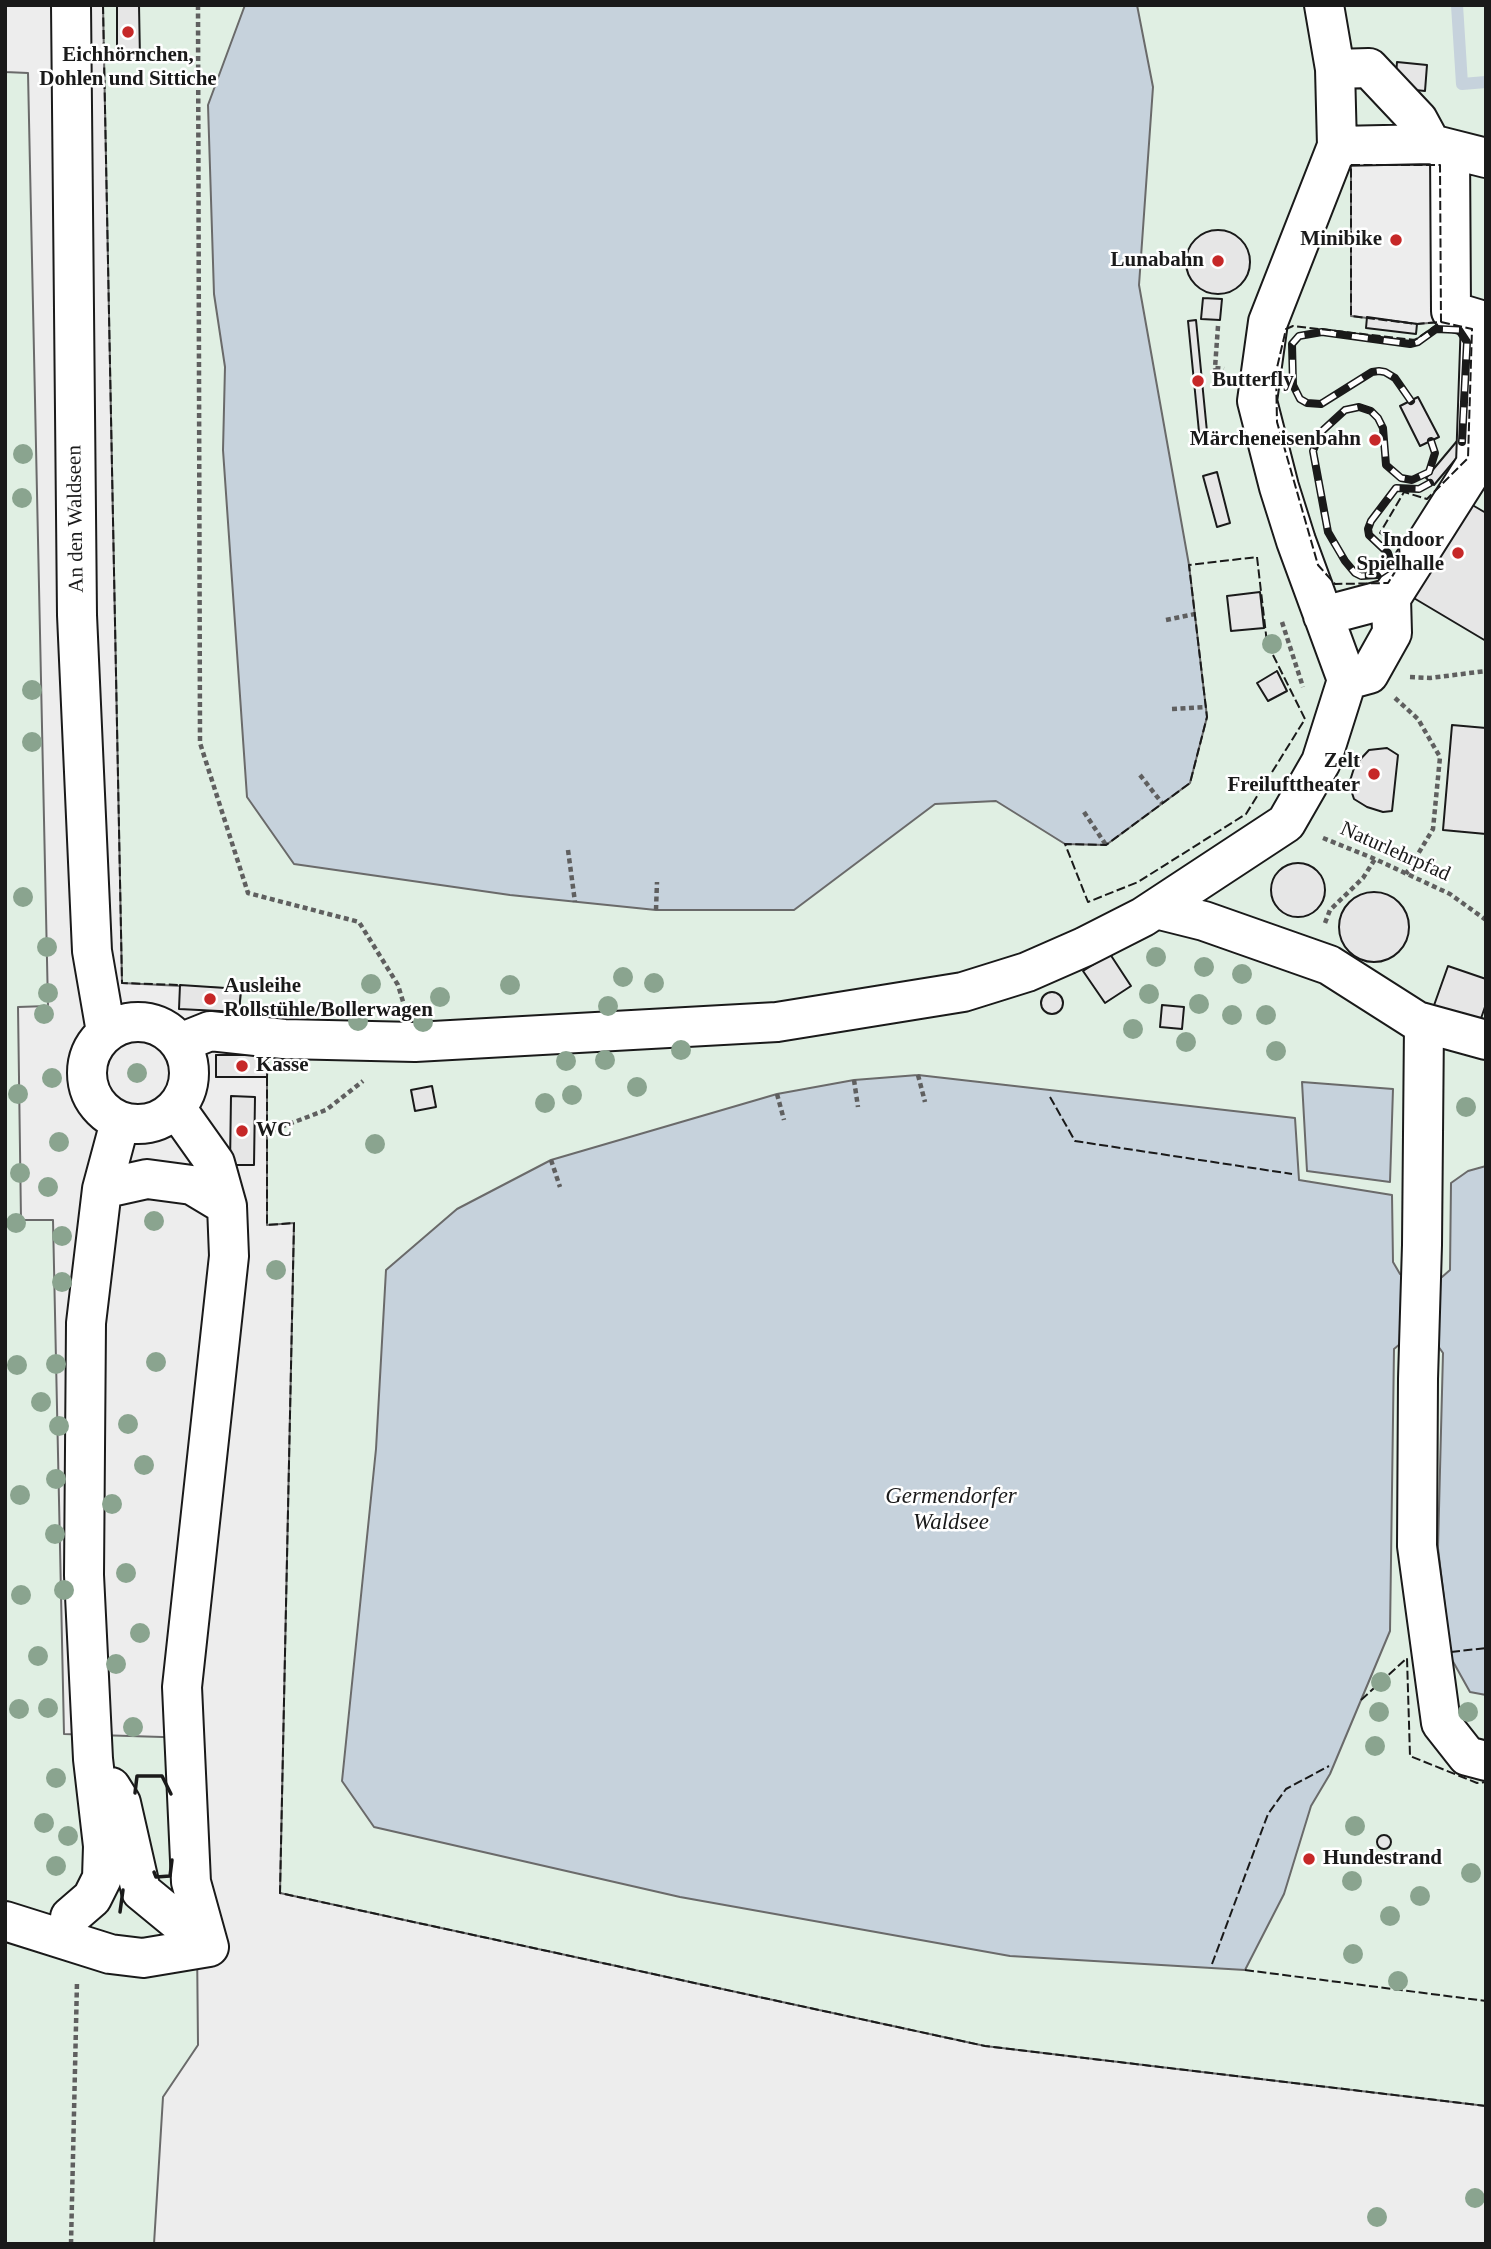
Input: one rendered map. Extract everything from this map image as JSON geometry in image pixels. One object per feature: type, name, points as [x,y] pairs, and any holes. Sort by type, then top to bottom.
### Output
[{"type":"street","name":"An den Waldseen","points":[[71,5],[77,615],[92,951],[106,1032]]},
{"type":"street","points":[[1324,5],[1335,69],[1337,146],[1268,322],[1258,401],[1279,487],[1323,616],[1358,677]]},
{"type":"street","points":[[1335,69],[1369,68],[1418,120],[1456,150]]},
{"type":"street","points":[[1337,146],[1456,150]]},
{"type":"street","points":[[180,1044],[210,1031],[284,1039],[415,1042],[777,1022],[963,992],[1027,972],[1084,947],[1156,909],[1286,823],[1321,762],[1358,677],[1392,633],[1391,598],[1476,464],[1480,320],[1451,311],[1456,150]]},
{"type":"street","points":[[1323,616],[1391,598]]},
{"type":"street","points":[[1156,909],[1204,921],[1329,965],[1424,1024],[1486,1040]]},
{"type":"street","points":[[146,1022],[165,1029],[180,1044],[187,1059],[189,1076],[185,1093],[176,1108],[160,1120],[140,1125],[120,1122],[102,1110],[89,1092],[86,1070],[92,1049],[106,1032],[125,1023],[146,1022]]},
{"type":"street","points":[[1424,1024],[1418,1546],[1441,1723],[1467,1756],[1486,1761]]},
{"type":"street","points":[[176,1108],[215,1163],[227,1206],[229,1256],[182,1687],[191,1882],[209,1947]]},
{"type":"street","points":[[74,1930],[102,1878],[103,1846],[93,1759],[84,1575],[86,1322],[102,1189],[120,1122]]},
{"type":"street","points":[[102,1189],[146,1179],[180,1183],[192,1185],[227,1206]]},
{"type":"street","points":[[93,1759],[121,1803],[141,1891],[209,1947]]},
{"type":"street","points":[[9,1922],[209,1947]]},
{"type":"path","points":[[198,5],[200,743],[248,893],[359,922],[398,985],[415,1042]]},
{"type":"path","points":[[1166,620],[1195,614]]},
{"type":"path","points":[[1358,677],[1430,678],[1486,671]]},
{"type":"path","points":[[1358,677],[1418,719],[1440,757],[1433,829],[1406,874]]},
{"type":"path","points":[[1172,709],[1207,707]]},
{"type":"path","points":[[1140,775],[1162,803]]},
{"type":"path","points":[[1084,811],[1106,845]]},
{"type":"path","name":"Naturlehrpfad","points":[[1286,823],[1375,859],[1450,894],[1486,920]]},
{"type":"path","points":[[568,850],[575,902]]},
{"type":"path","points":[[1312,959],[1330,910],[1363,878],[1375,859]]},
{"type":"path","points":[[656,882],[656,910]]},
{"type":"path","points":[[273,1130],[326,1110],[364,1080],[377,1042]]},
{"type":"path","points":[[919,1075],[925,1102]]},
{"type":"path","points":[[854,1080],[858,1107]]},
{"type":"path","points":[[777,1094],[784,1120]]},
{"type":"path","points":[[551,1160],[560,1187]]},
{"type":"path","points":[[71,2244],[74,1930]]},
{"type":"green space","points":[[103,5],[1486,5],[1486,2244],[5,2244],[5,72],[103,72]]},
{"type":"shaded area","points":[[5,5],[103,5],[122,983],[241,989],[236,1055],[216,1055],[216,1077],[267,1077],[267,1225],[294,1223],[280,1893],[985,2046],[1486,2106],[1486,2244],[154,2244],[163,2097],[198,2045],[195,1738],[64,1734],[53,1220],[21,1220],[18,1007],[48,1006],[28,73],[5,72]]},
{"type":"shaded area","name":"Minibike","points":[[1351,165],[1440,165],[1441,322],[1417,324],[1351,316]]},
{"type":"water","points":[[245,5],[1137,5],[1153,87],[1139,285],[1189,565],[1207,717],[1190,783],[1106,845],[1065,844],[996,801],[935,804],[794,910],[656,910],[510,895],[294,864],[247,797],[223,450],[225,367],[214,294],[208,105]]},
{"type":"water","name":"Germendorfer Waldsee","points":[[918,1075],[1295,1118],[1299,1180],[1392,1195],[1393,1262],[1400,1274],[1412,1277],[1442,1277],[1450,1270],[1451,1183],[1468,1171],[1486,1166],[1486,1695],[1470,1692],[1451,1658],[1438,1548],[1443,1353],[1438,1346],[1400,1344],[1394,1349],[1390,1631],[1330,1774],[1311,1806],[1284,1894],[1245,1970],[1010,1956],[680,1897],[374,1827],[342,1781],[376,1449],[386,1270],[457,1209],[551,1160],[777,1094],[854,1080]]},
{"type":"water","points":[[1302,1082],[1393,1089],[1390,1182],[1307,1171]]},
{"type":"building","name":"Eichhörnchen, Dohlen und Sittiche","points":[[117,5],[139,5],[140,59],[117,59]]},
{"type":"building","points":[[1397,62],[1427,65],[1425,91],[1395,88]]},
{"type":"building","name":"Lunabahn","points":[[1218,230],[1236,236],[1244,244],[1250,262],[1244,280],[1236,288],[1218,294],[1200,288],[1192,280],[1186,262],[1192,244],[1200,236]]},
{"type":"building","points":[[1203,298],[1222,299],[1220,320],[1201,319]]},
{"type":"building","points":[[1367,317],[1417,324],[1416,334],[1366,328]]},
{"type":"building","name":"Butterfly","points":[[1196,320],[1208,442],[1200,442],[1188,321]]},
{"type":"building","points":[[1418,397],[1439,437],[1420,446],[1400,406]]},
{"type":"building","points":[[1457,441],[1465,448],[1434,485],[1426,478]]},
{"type":"building","points":[[1217,472],[1230,523],[1217,527],[1203,476]]},
{"type":"building","name":"Indoor Spielhalle","points":[[1462,499],[1486,513],[1486,641],[1407,594]]},
{"type":"building","points":[[1260,592],[1264,628],[1231,631],[1227,596]]},
{"type":"building","points":[[1277,671],[1287,691],[1268,701],[1257,683]]},
{"type":"building","points":[[1452,725],[1486,728],[1486,834],[1443,830]]},
{"type":"building","name":"Zelt Freilufttheater","points":[[1387,748],[1398,755],[1392,811],[1383,812],[1354,799],[1349,784],[1355,765],[1369,750]]},
{"type":"building","points":[[1298,863],[1317,871],[1325,890],[1317,909],[1298,917],[1279,909],[1271,890],[1279,871]]},
{"type":"building","points":[[1374,892],[1399,902],[1409,927],[1399,952],[1374,962],[1349,952],[1339,927],[1349,902]]},
{"type":"building","points":[[1110,954],[1131,986],[1105,1003],[1083,971]]},
{"type":"building","points":[[1448,966],[1486,979],[1486,1004],[1478,1027],[1432,1011]]},
{"type":"building","name":"Ausleihe Rollstühle/Bollerwagen","points":[[180,985],[241,989],[239,1012],[179,1009]]},
{"type":"building","points":[[1052,992],[1060,995],[1063,1003],[1060,1011],[1052,1014],[1044,1011],[1041,1003],[1044,995]]},
{"type":"building","points":[[1162,1005],[1184,1007],[1182,1029],[1160,1027]]},
{"type":"building","name":"Kasse","points":[[216,1055],[268,1055],[267,1077],[216,1077]]},
{"type":"building","points":[[432,1086],[436,1107],[415,1111],[411,1090]]},
{"type":"building","name":"WC","points":[[231,1096],[255,1097],[254,1165],[230,1165]]},
{"type":"building","points":[[1384,1835],[1389,1837],[1389,1847],[1384,1849],[1379,1847],[1377,1842],[1379,1837]]},
{"type":"waterway","points":[[1457,5],[1462,84],[1486,82]]},
{"type":"railway","points":[[1411,401],[1395,378],[1379,371],[1372,372],[1321,404],[1307,403],[1300,399],[1293,385],[1292,344],[1299,336],[1322,332],[1410,344],[1418,342],[1436,329],[1459,330],[1467,342],[1462,442]]},
{"type":"railway","points":[[1430,483],[1419,489],[1396,488],[1371,521],[1369,535],[1388,553],[1391,562],[1390,567],[1378,575],[1361,576],[1345,561],[1328,532],[1313,451],[1321,432],[1345,410],[1359,407],[1371,411],[1378,418],[1383,428],[1386,465],[1401,478],[1412,480],[1429,472],[1435,453],[1431,441]]},
{"type":"fence","points":[[103,5],[122,983],[180,985]]},
{"type":"fence","points":[[1351,165],[1440,165],[1441,322],[1417,324],[1351,316],[1351,165]]},
{"type":"fence","points":[[1441,322],[1472,329],[1468,458],[1427,499],[1404,492],[1380,533],[1399,545],[1400,564],[1388,583],[1335,584],[1318,565],[1277,422],[1276,372],[1286,329],[1293,326],[1415,340],[1441,322]]},
{"type":"fence","points":[[1257,557],[1267,643],[1305,719],[1246,814],[1138,882],[1088,902],[1065,844],[1106,845],[1190,783],[1207,717],[1189,565],[1257,557]]},
{"type":"fence","points":[[267,1077],[267,1225],[294,1223],[280,1893],[985,2046],[1486,2106]]},
{"type":"fence","points":[[1050,1097],[1075,1141],[1292,1174]]},
{"type":"fence","points":[[1451,1652],[1486,1648]]},
{"type":"fence","points":[[1361,1700],[1407,1658],[1410,1756],[1477,1783],[1486,1782]]},
{"type":"fence","points":[[1212,1964],[1268,1814],[1286,1789],[1329,1766]]},
{"type":"fence","points":[[1245,1970],[1486,2001]]},
{"type":"wall","points":[[135,1793],[137,1776],[162,1776],[171,1794]]},
{"type":"wall","points":[[154,1872],[156,1877],[170,1876],[172,1860]]},
{"type":"wall","points":[[120,1912],[123,1890]]},
{"type":"place","name":"Eichhörnchen, Dohlen und Sittiche","points":[[128,32]]},
{"type":"place","name":"Minibike","points":[[1396,240]]},
{"type":"place","name":"Lunabahn","points":[[1218,261]]},
{"type":"place","name":"Butterfly","points":[[1198,381]]},
{"type":"place","name":"Märcheneisenbahn","points":[[1375,440]]},
{"type":"place","name":"Indoor Spielhalle","points":[[1458,553]]},
{"type":"place","name":"Zelt Freilufttheater","points":[[1374,774]]},
{"type":"place","name":"Ausleihe Rollstühle/Bollerwagen","points":[[210,999]]},
{"type":"place","name":"Kasse","points":[[242,1066]]},
{"type":"place","name":"WC","points":[[242,1131]]},
{"type":"place","name":"Hundestrand","points":[[1309,1859]]}]
